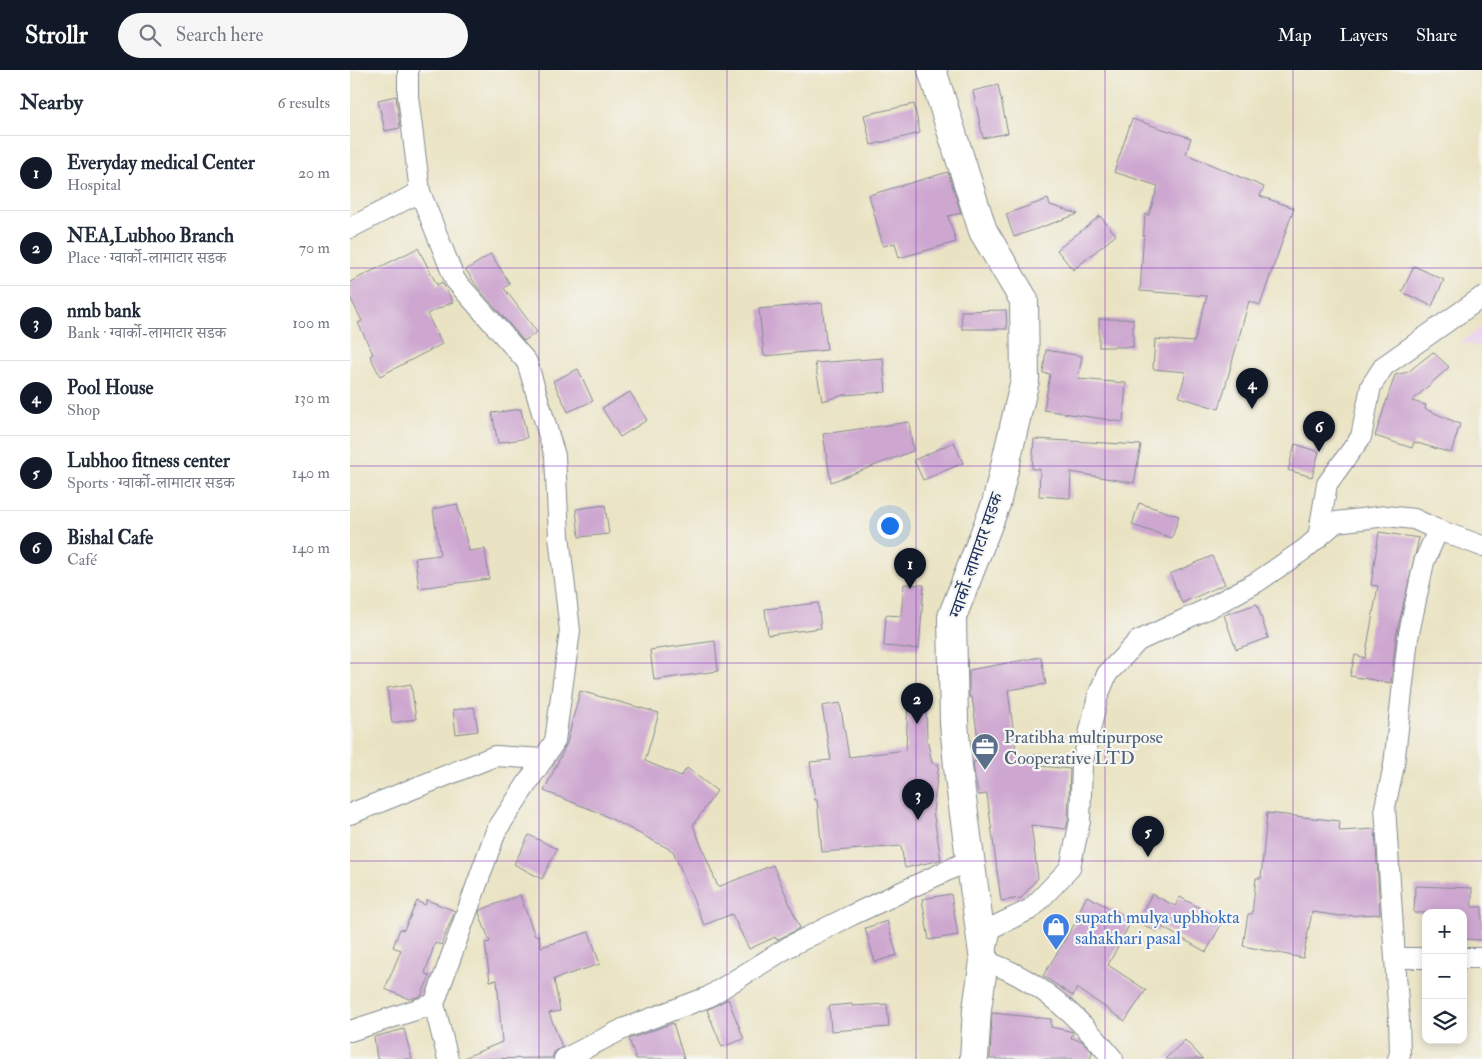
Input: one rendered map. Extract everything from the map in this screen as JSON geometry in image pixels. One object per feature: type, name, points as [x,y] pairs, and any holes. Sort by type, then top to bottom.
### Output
[{"type":"main road","name":"ग्वार्को-लामाटार सडक","points":[[932,70],[983,231],[1024,300],[1025,380],[996,504],[952,617],[954,723],[984,961],[977,1009],[974,1059]]},
{"type":"street","points":[[408,70],[408,96],[420,192],[455,280],[527,362],[555,456],[559,536],[570,631],[556,741],[496,831],[434,1004],[448,1059]]},
{"type":"street","points":[[350,228],[420,192]]},
{"type":"street","points":[[1318,538],[1327,484],[1361,437],[1371,386],[1384,366],[1482,297]]},
{"type":"street","points":[[1113,1059],[1088,1028],[1036,986],[1003,967],[984,961],[991,928],[1031,909],[1070,868],[1080,821],[1082,765],[1098,696],[1107,674],[1138,641],[1208,608],[1257,582],[1318,538],[1336,522],[1386,516],[1414,519],[1482,546]]},
{"type":"street","points":[[1398,1059],[1400,1054],[1400,1028],[1384,807],[1394,765],[1408,638],[1424,562],[1438,530]]},
{"type":"street","points":[[350,814],[495,756],[544,759]]},
{"type":"street","points":[[564,1059],[625,1028],[708,998],[790,946],[970,860]]},
{"type":"street","points":[[1395,958],[1422,958]]},
{"type":"street","points":[[1467,958],[1482,958]]},
{"type":"street","points":[[350,1031],[434,1004]]},
{"type":"shaded area","points":[[1482,327],[1482,348],[1460,342]]},
{"type":"building","points":[[998,85],[1008,133],[983,138],[973,91]]},
{"type":"building","points":[[396,96],[400,128],[385,131],[378,100]]},
{"type":"building","points":[[914,104],[920,133],[871,145],[864,115]]},
{"type":"building","points":[[1132,119],[1191,138],[1186,154],[1264,187],[1260,196],[1294,208],[1260,305],[1249,301],[1219,409],[1179,397],[1186,372],[1153,369],[1155,339],[1194,342],[1207,296],[1140,291],[1145,214],[1149,215],[1158,186],[1114,172]]},
{"type":"building","points":[[948,172],[961,213],[948,216],[956,242],[899,258],[895,243],[883,246],[869,195]]},
{"type":"building","points":[[1048,199],[1050,205],[1078,214],[1014,237],[1006,214]]},
{"type":"building","points":[[1100,216],[1116,235],[1073,270],[1057,250]]},
{"type":"building","points":[[418,248],[437,285],[442,282],[453,302],[427,314],[442,344],[380,376],[370,356],[373,354],[358,323],[362,321],[350,297],[350,282]]},
{"type":"building","points":[[491,254],[510,284],[504,288],[537,332],[524,341],[478,288],[466,270]]},
{"type":"building","points":[[1414,266],[1444,280],[1432,306],[1402,292]]},
{"type":"building","points":[[822,303],[827,350],[764,356],[759,309]]},
{"type":"building","points":[[1006,310],[1007,329],[962,329],[961,311]]},
{"type":"building","points":[[1099,319],[1133,319],[1133,347],[1099,347]]},
{"type":"building","points":[[1046,350],[1082,356],[1078,379],[1126,383],[1123,422],[1044,410],[1050,374],[1043,373]]},
{"type":"building","points":[[1433,352],[1449,367],[1412,401],[1426,405],[1425,409],[1460,424],[1451,453],[1414,442],[1412,448],[1375,436],[1395,375],[1408,372]]},
{"type":"building","points":[[883,358],[886,392],[844,395],[822,401],[815,363]]},
{"type":"building","points":[[578,369],[593,401],[568,412],[553,381]]},
{"type":"building","points":[[630,392],[647,420],[620,437],[602,408]]},
{"type":"building","points":[[521,409],[527,438],[498,443],[492,413]]},
{"type":"building","points":[[909,422],[913,451],[831,482],[823,434]]},
{"type":"building","points":[[1034,439],[1141,445],[1134,483],[1071,472],[1070,498],[1039,496],[1040,469],[1032,469]]},
{"type":"building","points":[[954,442],[963,463],[923,480],[914,460]]},
{"type":"building","points":[[1295,444],[1319,452],[1312,477],[1288,470]]},
{"type":"building","points":[[1139,503],[1179,516],[1172,538],[1132,525]]},
{"type":"building","points":[[457,504],[469,551],[485,549],[489,579],[419,588],[415,558],[440,555],[433,509]]},
{"type":"building","points":[[605,505],[609,534],[579,537],[576,509]]},
{"type":"building","points":[[1379,532],[1419,538],[1396,636],[1391,683],[1350,676],[1355,655],[1365,658],[1378,586],[1371,585]]},
{"type":"building","points":[[1212,556],[1225,584],[1182,603],[1170,574]]},
{"type":"building","points":[[904,584],[924,585],[919,649],[884,646],[886,615],[901,616]]},
{"type":"building","points":[[818,603],[821,628],[768,635],[765,609]]},
{"type":"building","points":[[1257,604],[1268,638],[1236,649],[1224,615]]},
{"type":"building","points":[[715,641],[718,671],[654,680],[650,650]]},
{"type":"building","points":[[1041,657],[1046,684],[1008,690],[1017,758],[1041,754],[1041,766],[1070,769],[1068,820],[1066,829],[1031,825],[1038,878],[1021,898],[1001,901],[987,794],[979,795],[975,779],[973,762],[981,760],[972,697],[969,697],[969,670]]},
{"type":"building","points":[[411,684],[416,719],[392,723],[387,688]]},
{"type":"building","points":[[580,691],[659,713],[645,761],[681,776],[687,768],[717,791],[693,825],[718,887],[773,865],[800,928],[777,940],[775,937],[749,949],[732,914],[704,925],[673,851],[600,813],[544,791],[567,743]]},
{"type":"building","points":[[929,697],[929,709],[926,711],[927,738],[932,763],[939,764],[933,811],[941,860],[905,868],[901,846],[822,852],[817,800],[815,800],[810,762],[831,760],[822,706],[840,703],[849,757],[906,750],[908,698]]},
{"type":"building","points":[[474,707],[478,731],[456,734],[453,710]]},
{"type":"building","points":[[1267,813],[1340,821],[1339,831],[1375,829],[1380,914],[1341,916],[1312,912],[1303,958],[1243,946],[1248,914],[1252,914],[1256,878],[1261,878]]},
{"type":"building","points":[[529,835],[557,849],[542,879],[514,864]]},
{"type":"building","points":[[1415,886],[1472,888],[1472,907],[1482,907],[1482,940],[1467,939],[1467,909],[1422,909],[1422,913],[1414,913]]},
{"type":"building","points":[[951,894],[958,935],[929,940],[922,899]]},
{"type":"building","points":[[1152,894],[1175,906],[1180,897],[1223,921],[1206,952],[1160,926],[1157,932],[1137,921]]},
{"type":"building","points":[[520,895],[535,936],[539,935],[541,947],[589,932],[600,964],[554,979],[560,1011],[549,1013],[562,1047],[554,1052],[552,1058],[461,1059],[502,1042],[497,980],[490,981],[485,943],[490,942],[479,913],[480,910]]},
{"type":"building","points":[[1087,896],[1132,920],[1108,965],[1146,990],[1125,1021],[1077,988],[1073,996],[1043,976],[1077,920],[1075,919]]},
{"type":"building","points":[[427,900],[455,911],[441,945],[435,943],[425,973],[430,976],[421,996],[409,999],[385,989],[401,950],[393,947],[400,929],[404,930],[417,901],[425,905]]},
{"type":"building","points":[[887,921],[897,955],[875,962],[865,928]]},
{"type":"building","points":[[728,999],[744,1039],[722,1047],[707,1010]]},
{"type":"building","points":[[852,1004],[852,1006],[887,1004],[889,1027],[831,1031],[829,1006]]},
{"type":"building","points":[[992,1013],[1051,1019],[1051,1027],[1073,1032],[1071,1038],[1082,1041],[1092,1052],[1090,1059],[990,1059]]},
{"type":"building","points":[[673,1023],[684,1059],[636,1059],[629,1039]]},
{"type":"building","points":[[404,1029],[412,1059],[377,1059],[374,1037]]},
{"type":"building","points":[[1185,1040],[1203,1059],[1165,1059]]},
{"type":"place","name":"Pool House","points":[[1252,409]]},
{"type":"place","name":"Bishal Cafe","points":[[1319,452]]},
{"type":"place","name":"Everyday medical Center","points":[[910,589]]},
{"type":"place","name":"NEA,Lubhoo Branch","points":[[917,724]]},
{"type":"place","name":"Pratibha multipurpose Cooperative LTD","points":[[985,771]]},
{"type":"place","name":"nmb bank","points":[[918,820]]},
{"type":"place","name":"Lubhoo fitness center","points":[[1148,857]]},
{"type":"place","name":"supath mulya upbhokta sahakhari pasal","points":[[1056,951]]}]
